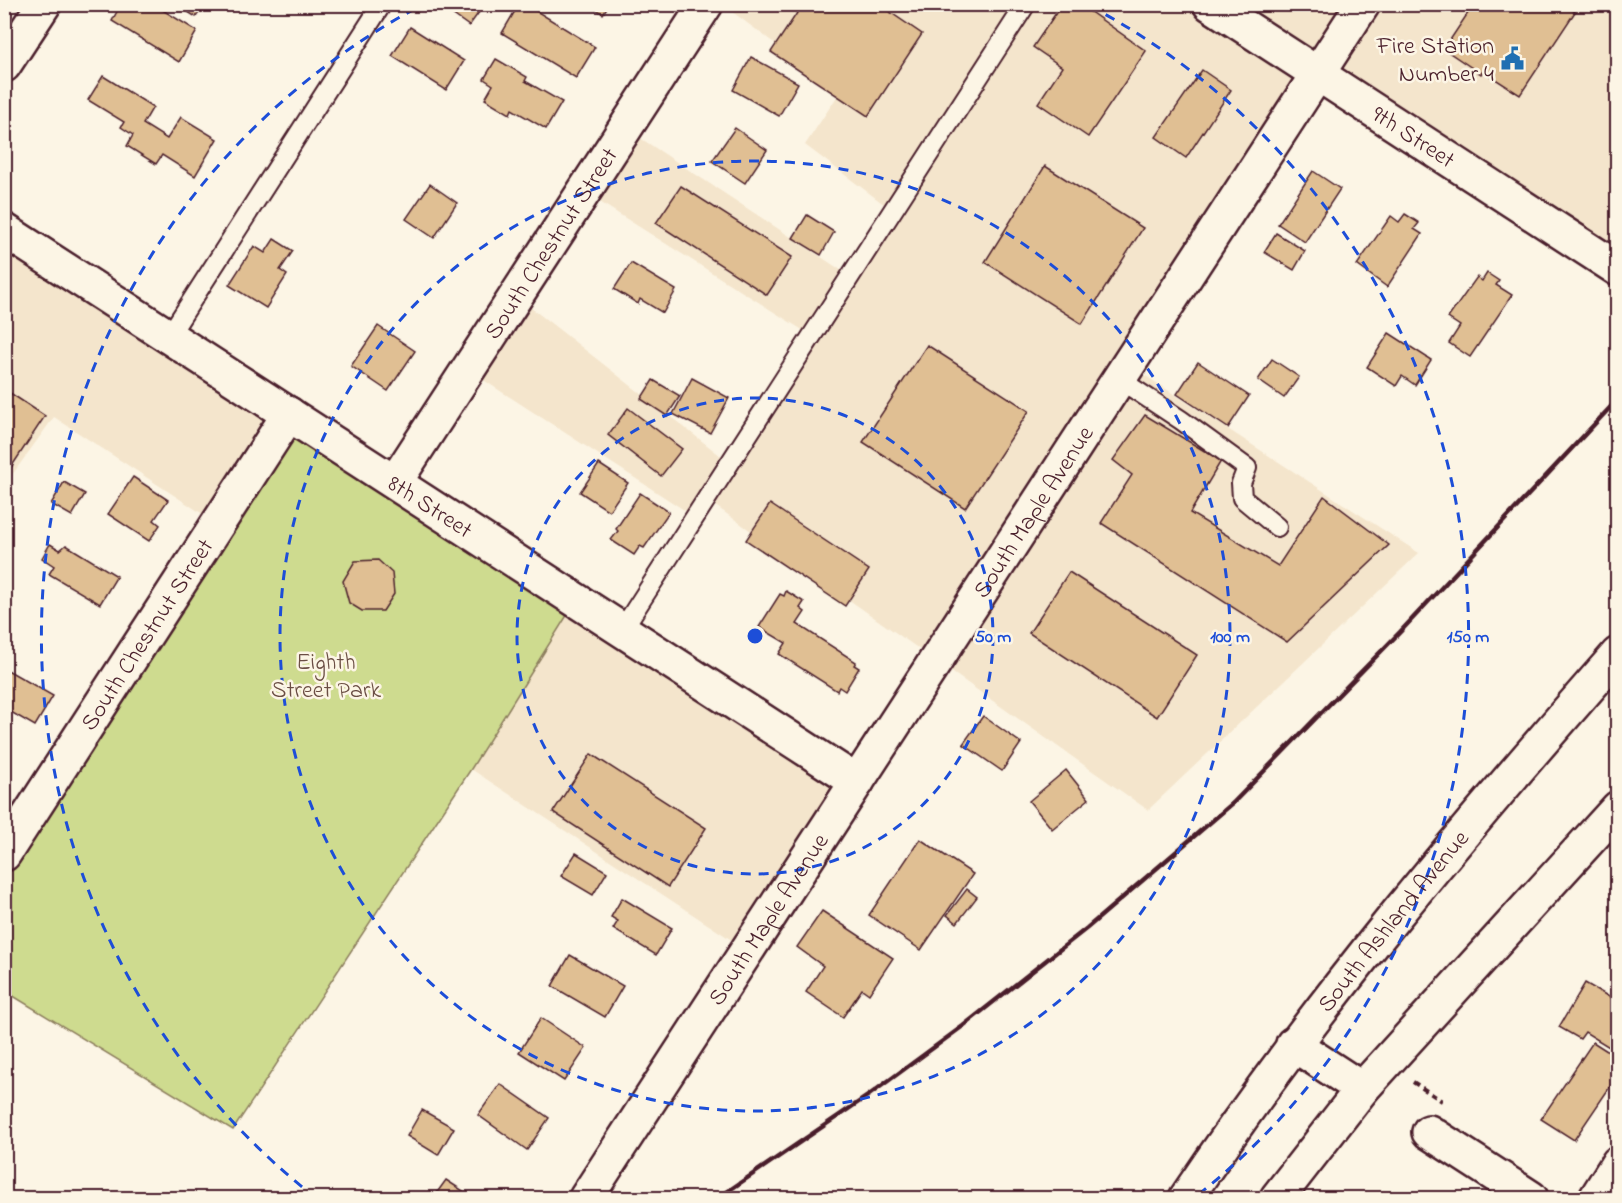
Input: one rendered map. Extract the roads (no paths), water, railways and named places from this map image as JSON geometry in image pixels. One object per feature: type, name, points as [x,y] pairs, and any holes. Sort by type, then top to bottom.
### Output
[{"type":"street","points":[[4,65],[44,4]]},
{"type":"street","name":"South Chestnut Street","points":[[395,482],[706,4]]},
{"type":"street","name":"9th Street","points":[[1210,4],[1617,269]]},
{"type":"street","name":"South Maple Avenue","points":[[585,1198],[1363,4]]},
{"type":"street","name":"8th Street","points":[[4,230],[857,782]]},
{"type":"street","name":"South Chestnut Street","points":[[4,854],[289,414]]},
{"type":"street","name":"South Ashland Avenue","points":[[1186,1198],[1293,1044],[1348,973],[1500,788],[1617,654]]},
{"type":"street","points":[[1277,1198],[1362,1089],[1617,808]]},
{"type":"street","points":[[1293,1044],[1362,1089]]},
{"type":"street","points":[[1429,1132],[1531,1198]]},
{"type":"street","points":[[1596,1198],[1617,1163]]},
{"type":"lane","points":[[169,336],[382,4]]},
{"type":"lane","points":[[622,630],[1026,4]]},
{"type":"lane","points":[[1119,379],[1247,468],[1242,483],[1242,498],[1277,527]]},
{"type":"railway","points":[[718,1198],[869,1095],[963,1026],[1087,928],[1233,803],[1400,632],[1618,399]]},
{"type":"place","name":"Fire Station Number 4","points":[[1512,59]]},
{"type":"park label","name":"Eighth Street Park","points":[[326,675]]}]
